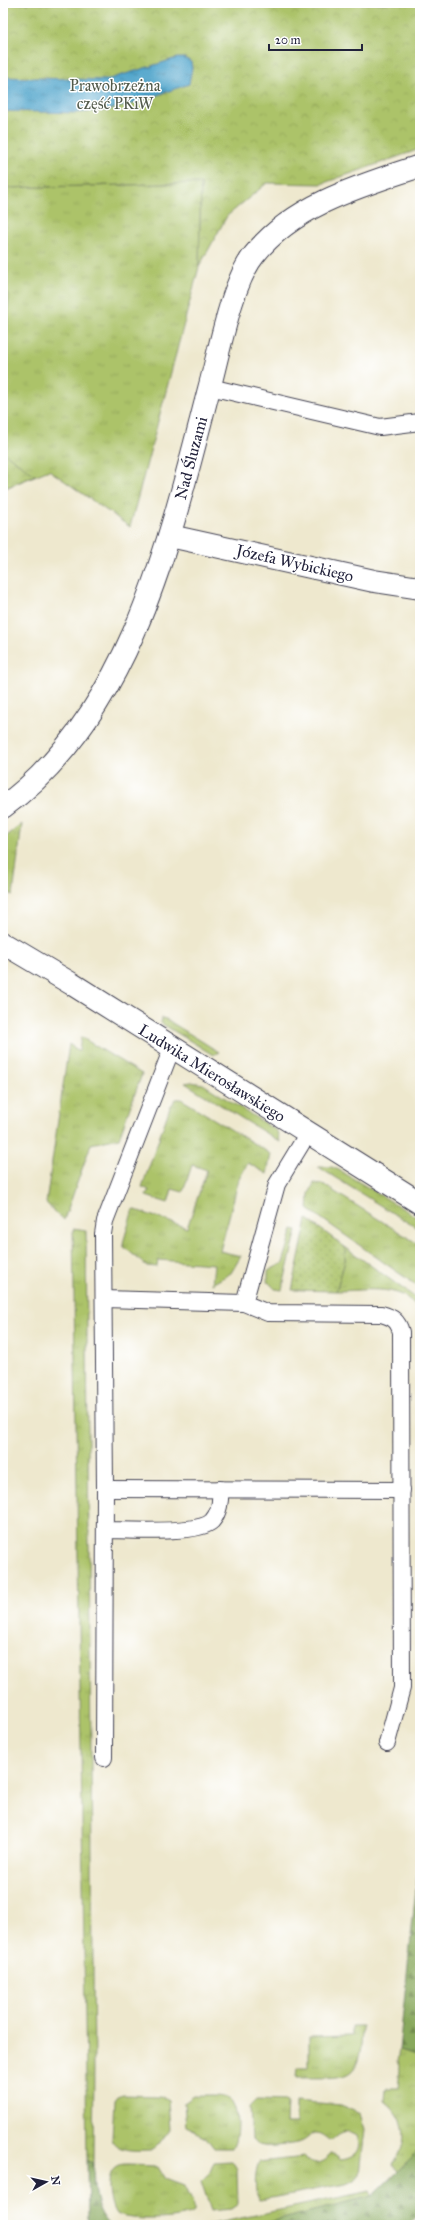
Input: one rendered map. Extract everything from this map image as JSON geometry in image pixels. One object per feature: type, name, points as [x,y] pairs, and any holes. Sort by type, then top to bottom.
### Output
[{"type":"street","name":"Nad Śluzami","points":[[3,807],[60,755],[92,712],[133,636],[170,536],[240,281],[253,256],[272,237],[297,217],[357,187],[420,166]]},
{"type":"street","name":"Józefa Wybickiego","points":[[170,536],[374,581],[420,588]]},
{"type":"street","name":"Ludwika Mierosławskiego","points":[[3,943],[420,1203]]},
{"type":"lane","points":[[210,387],[380,427],[420,422]]},
{"type":"lane","points":[[104,1758],[105,1489],[103,1234],[105,1221],[172,1048]]},
{"type":"lane","points":[[244,1303],[277,1184],[308,1133]]},
{"type":"lane","points":[[104,1299],[244,1303],[268,1313],[381,1314],[395,1320],[401,1332],[402,1688],[387,1743]]},
{"type":"lane","points":[[105,1489],[402,1490]]},
{"type":"lane","points":[[105,1530],[184,1530],[204,1526],[212,1521],[217,1512],[220,1501],[220,1489]]},
{"type":"green space","name":"Prawobrzeżna część PKiW","points":[[3,3],[420,3],[420,149],[321,184],[267,183],[227,216],[199,267],[201,183],[3,188]]},
{"type":"green space","points":[[201,183],[199,267],[130,527],[49,470],[3,489],[3,188]]},
{"type":"green space","points":[[3,285],[9,297],[3,380]]},
{"type":"green space","points":[[3,452],[35,475],[3,489]]},
{"type":"green space","points":[[22,824],[13,895],[3,890],[3,839]]},
{"type":"green space","points":[[162,1018],[219,1052],[213,1055],[161,1023]]},
{"type":"green space","points":[[81,1037],[142,1074],[119,1138],[91,1144],[64,1220],[46,1203],[69,1044],[79,1051]]},
{"type":"green space","points":[[191,1082],[203,1084],[277,1131],[280,1142],[185,1083]]},
{"type":"green space","points":[[176,1099],[181,1099],[271,1154],[267,1174],[248,1163],[239,1179],[220,1251],[241,1256],[231,1273],[212,1284],[214,1264],[158,1260],[157,1267],[147,1266],[124,1247],[123,1243],[133,1209],[187,1228],[207,1170],[192,1165],[183,1192],[172,1189],[168,1203],[146,1196],[149,1190],[142,1187],[170,1107]]},
{"type":"green space","points":[[318,1167],[332,1167],[339,1170],[420,1219],[420,1230]]},
{"type":"green space","points":[[314,1183],[322,1184],[420,1245],[420,1288],[308,1209],[309,1194]]},
{"type":"green space","points":[[307,1219],[345,1247],[345,1261],[336,1291],[292,1290]]},
{"type":"green space","points":[[73,1229],[86,1231],[94,2065],[93,2163],[87,2161]]},
{"type":"green space","points":[[293,1229],[297,1230],[282,1290],[275,1289],[268,1282],[268,1271],[283,1263]]},
{"type":"green space","points":[[345,1247],[420,1301],[420,1316],[414,1305],[406,1297],[396,1293],[385,1290],[336,1291],[345,1261]]},
{"type":"green space","points":[[420,1851],[420,2056],[399,2050]]},
{"type":"green space","points":[[352,2026],[362,2026],[361,2045],[358,2059],[354,2068],[348,2074],[328,2078],[296,2078],[297,2068],[309,2068],[309,2037],[352,2036]]},
{"type":"green space","points":[[399,2050],[420,2056],[420,2144],[419,2150],[397,2172],[393,2165],[402,2148],[404,2131],[398,2115],[385,2101],[386,2088],[398,2088],[400,2069],[397,2061]]},
{"type":"green space","points":[[123,2095],[161,2096],[168,2101],[170,2129],[158,2145],[152,2150],[124,2149],[119,2147],[112,2139],[114,2101],[117,2097]]},
{"type":"green space","points":[[194,2096],[225,2097],[232,2102],[235,2108],[237,2130],[232,2148],[214,2148],[205,2136],[186,2127],[184,2103]]},
{"type":"green space","points":[[257,2100],[287,2101],[286,2123],[296,2123],[296,2101],[341,2105],[360,2114],[365,2129],[360,2174],[355,2180],[346,2184],[260,2200],[256,2193],[255,2182],[256,2170],[259,2162],[304,2157],[315,2163],[322,2161],[332,2153],[341,2160],[354,2155],[359,2145],[357,2135],[346,2131],[339,2133],[330,2141],[324,2136],[315,2133],[298,2143],[272,2146],[258,2145],[252,2139],[250,2107]]},
{"type":"green space","points":[[420,2144],[420,2215],[404,2225],[258,2225],[372,2196],[419,2150]]},
{"type":"green space","points":[[87,2161],[93,2163],[94,2188],[97,2204],[104,2218],[110,2225],[88,2225]]},
{"type":"green space","points":[[232,2161],[237,2169],[238,2204],[231,2209],[211,2211],[201,2181],[210,2172],[214,2162]]},
{"type":"green space","points":[[128,2165],[157,2166],[165,2179],[184,2186],[193,2205],[193,2212],[178,2217],[155,2219],[131,2218],[116,2214],[111,2204],[109,2190],[110,2177],[115,2168]]},
{"type":"green space","points":[[370,2191],[372,2196],[365,2199],[258,2225],[208,2225]]},
{"type":"water","points":[[177,58],[185,58],[191,62],[192,68],[189,84],[129,105],[106,110],[76,113],[3,111],[3,77],[106,80]]}]
